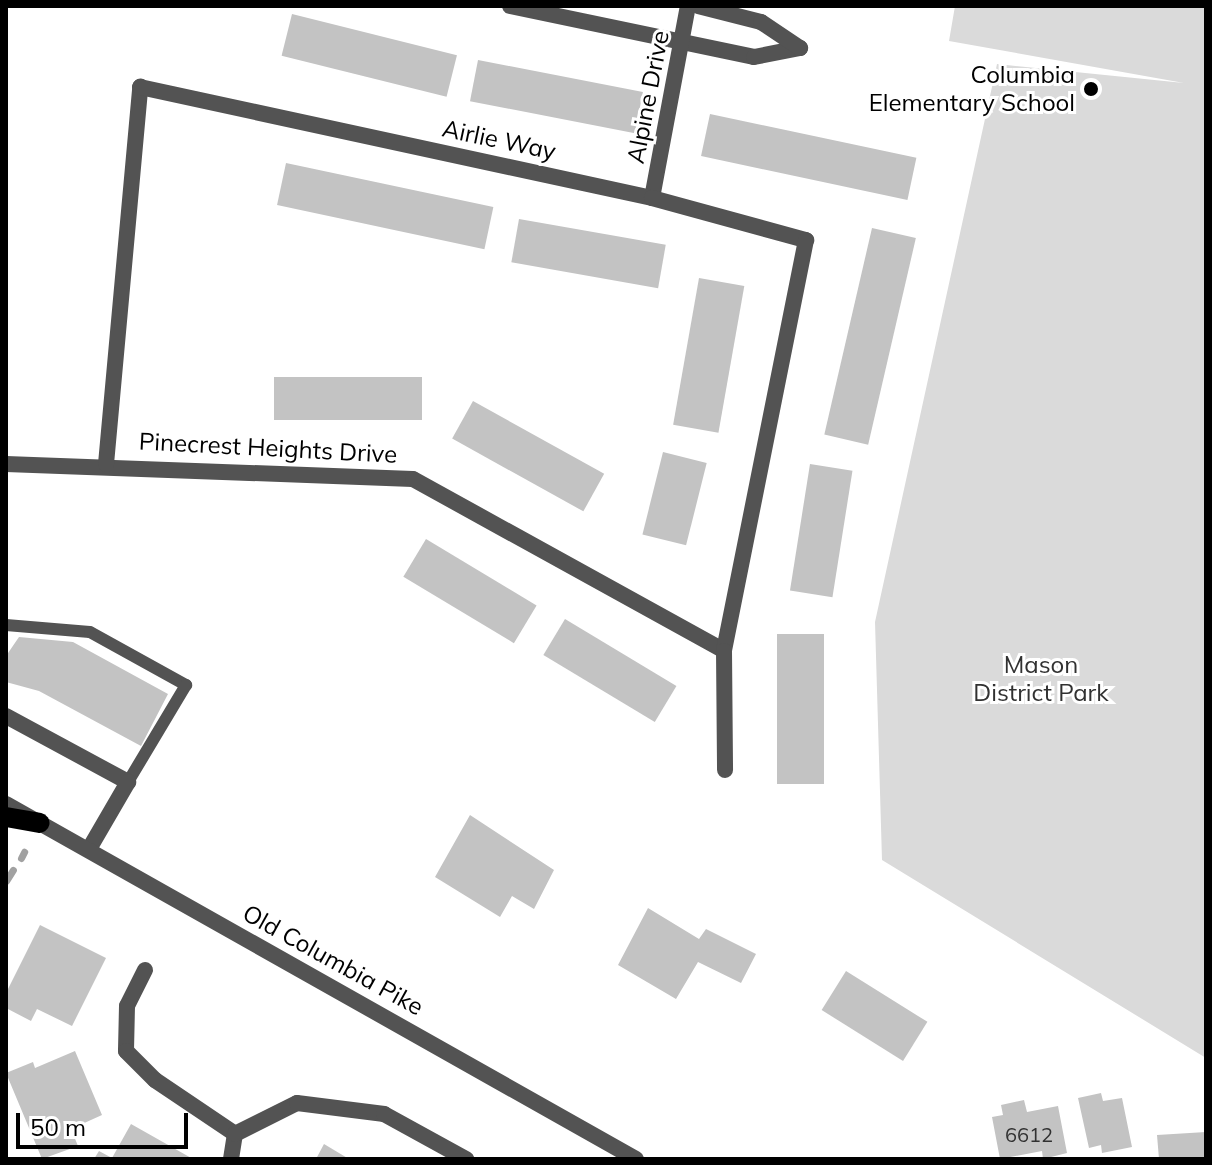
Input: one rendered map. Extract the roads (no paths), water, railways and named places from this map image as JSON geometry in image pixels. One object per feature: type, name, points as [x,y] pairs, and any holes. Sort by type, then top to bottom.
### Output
[{"type":"main road","points":[[6,817],[39,823]]},
{"type":"street","points":[[510,6],[683,45],[754,57],[800,48],[761,22],[698,6]]},
{"type":"street","name":"Alpine Drive","points":[[652,198],[688,6]]},
{"type":"street","name":"Airlie Way","points":[[106,464],[140,87],[652,198],[806,240],[724,651]]},
{"type":"street","name":"Pinecrest Heights Drive","points":[[6,464],[106,464],[413,479],[724,651]]},
{"type":"street","points":[[724,651],[725,770]]},
{"type":"street","points":[[6,716],[128,782],[89,849]]},
{"type":"street","name":"Old Columbia Pike","points":[[6,804],[636,1159]]},
{"type":"street","points":[[145,970],[127,1006],[126,1051],[155,1080],[235,1134]]},
{"type":"street","points":[[235,1134],[297,1103],[384,1114],[466,1159]]},
{"type":"street","points":[[231,1159],[235,1134]]},
{"type":"lane","points":[[6,625],[90,632],[186,685],[128,782]]},
{"type":"waterway","points":[[21,858],[24,852]]},
{"type":"waterway","points":[[6,881],[13,870]]},
{"type":"place","name":"Columbia Elementary School","points":[[1091,89]]},
{"type":"park label","name":"Mason District Park","points":[[1041,679]]}]
